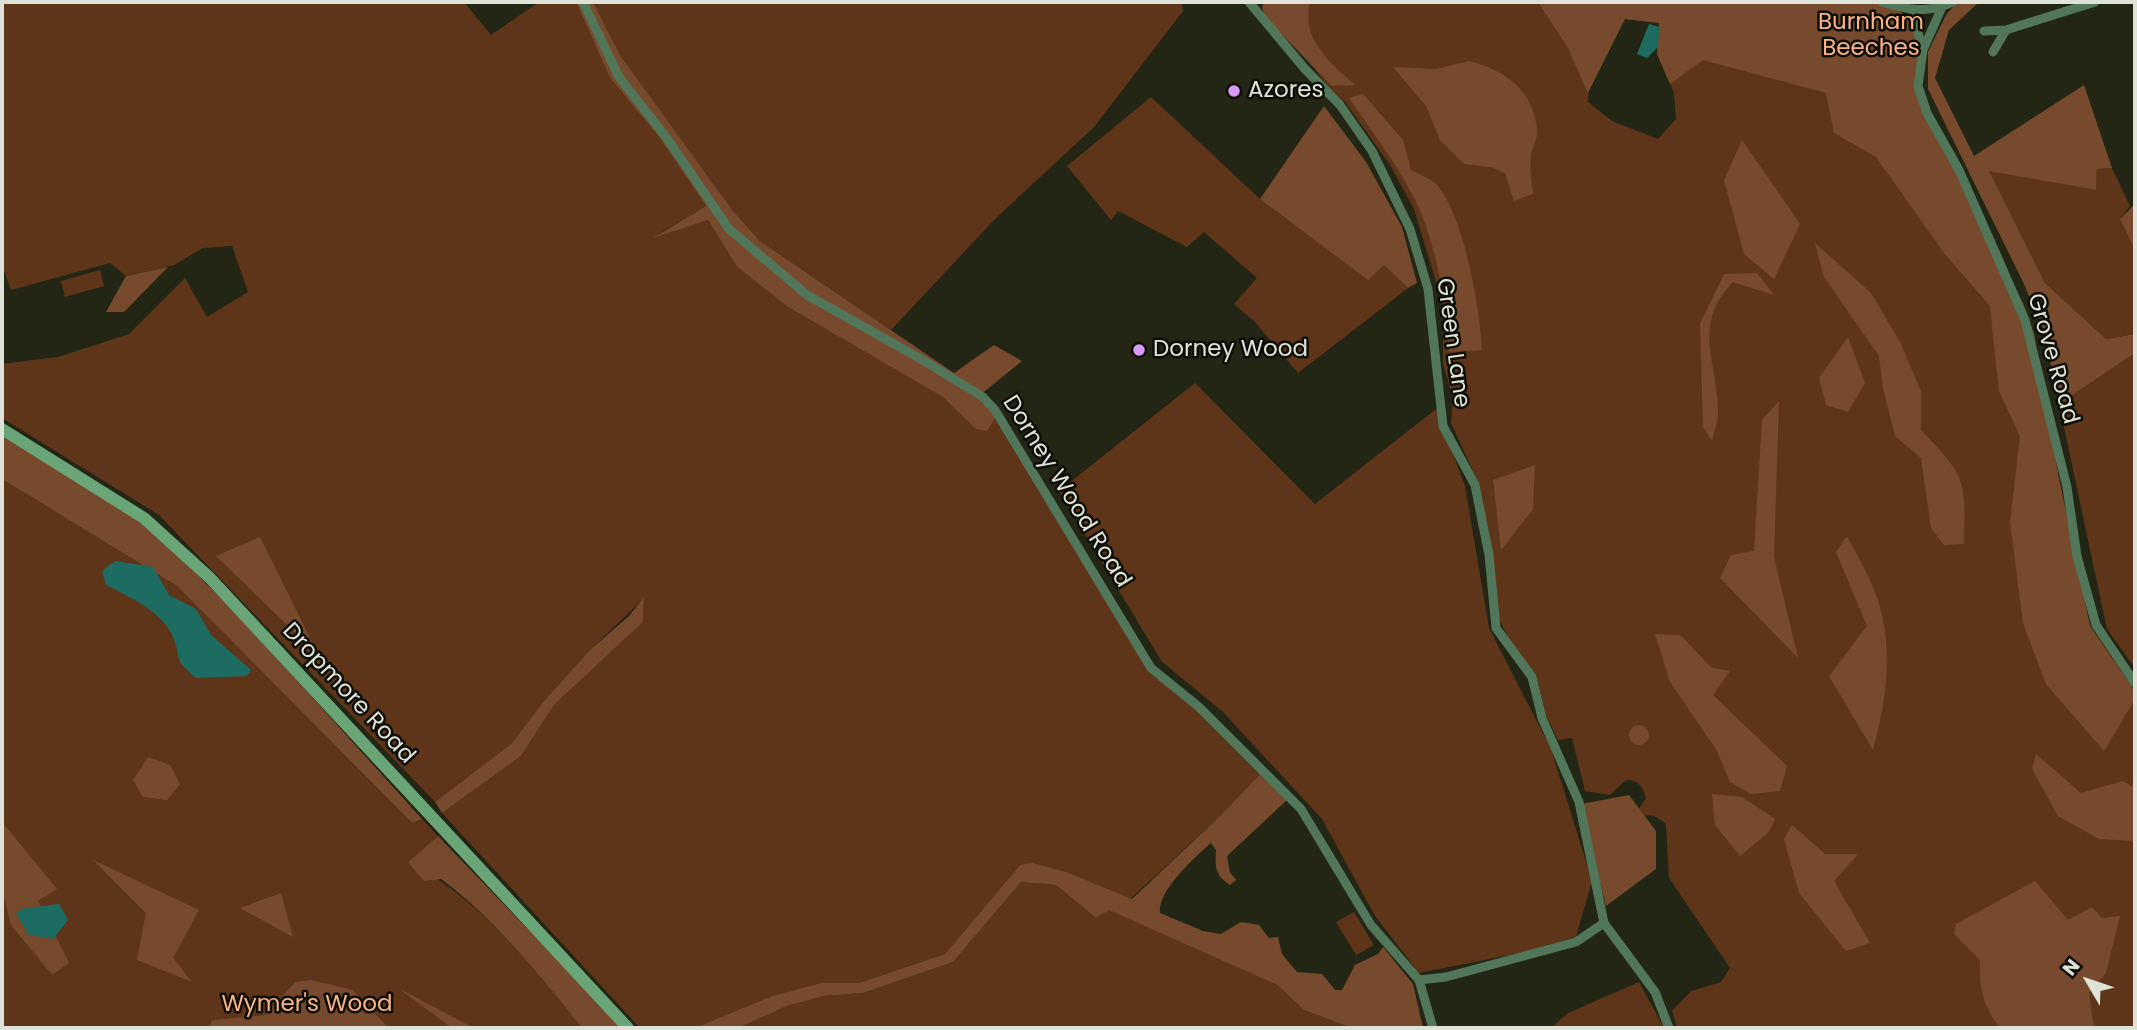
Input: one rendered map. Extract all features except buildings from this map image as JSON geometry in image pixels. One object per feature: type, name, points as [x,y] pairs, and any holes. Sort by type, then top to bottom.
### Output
[{"type":"street","name":"Dorney Wood Road","points":[[583,2],[619,77],[729,229],[799,289],[983,397],[995,410],[1049,494],[1151,668],[1209,716],[1301,809],[1371,925],[1419,980],[1433,1028]]},
{"type":"street","name":"Green Lane","points":[[1249,2],[1353,123],[1372,150],[1410,229],[1429,289],[1443,426],[1475,485],[1489,555],[1496,628],[1532,677],[1542,718],[1580,802],[1604,923],[1655,992],[1669,1028]]},
{"type":"street","points":[[1882,2],[1912,12],[1942,7],[1953,2]]},
{"type":"street","points":[[1984,31],[2006,30],[2095,2]]},
{"type":"street","name":"Grove Road","points":[[1942,7],[1923,50],[1917,86],[1927,113],[1959,170],[2025,320],[2067,487],[2077,556],[2096,625],[2135,683]]},
{"type":"street","name":"Grove Road","points":[[1912,12],[1923,50]]},
{"type":"street","points":[[1993,52],[2006,30]]},
{"type":"street","name":"Dropmore Road","points":[[2,429],[144,518],[210,578],[628,1028]]},
{"type":"street","points":[[1419,980],[1446,977],[1576,942],[1604,923]]},
{"type":"green space","points":[[2,2],[464,2],[491,35],[539,2],[576,2],[610,78],[659,137],[706,206],[657,235],[708,220],[737,267],[788,307],[944,397],[976,429],[996,416],[1151,668],[1264,770],[1220,816],[1129,900],[1093,883],[1020,865],[945,954],[859,983],[821,983],[772,996],[696,1028],[640,1028],[442,813],[521,756],[554,705],[643,622],[644,598],[590,650],[544,701],[511,744],[435,802],[159,515],[2,418],[2,364],[58,357],[129,334],[185,278],[207,317],[248,292],[232,246],[203,248],[174,265],[126,276],[110,263],[11,290],[2,265]]},
{"type":"green space","points":[[576,2],[593,2],[620,55],[733,211],[760,241],[954,373],[994,345],[1022,361],[980,395],[996,416],[987,431],[976,429],[943,397],[788,307],[737,267],[708,220],[653,238],[706,206],[659,137],[610,78]]},
{"type":"green space","points":[[593,2],[1182,2],[1183,11],[1094,127],[996,218],[891,330],[760,241],[733,211],[620,55]]},
{"type":"green space","name":"Burnham Beeches","points":[[1264,2],[1874,2],[2001,269],[2023,303],[2034,334],[2058,474],[2090,626],[2135,692],[2135,1028],[1677,1028],[1672,1011],[1691,991],[1721,982],[1730,968],[1669,878],[1666,824],[1648,815],[1629,824],[1646,798],[1641,787],[1634,781],[1626,780],[1610,795],[1585,791],[1572,738],[1558,740],[1546,715],[1536,675],[1511,643],[1498,617],[1489,532],[1479,484],[1451,423],[1453,398],[1443,364],[1443,305],[1414,209],[1390,165],[1345,102],[1266,18]],"holes":[[[1624,19],[1659,23],[1657,54],[1674,93],[1676,119],[1658,139],[1612,121],[1588,102],[1589,82]]]},
{"type":"green space","points":[[1264,2],[1310,2],[1309,27],[1313,38],[1327,59],[1355,85],[1332,86],[1266,18],[1262,8]]},
{"type":"green space","name":"Burnham Beeches","points":[[1538,2],[1874,2],[1893,7],[1912,19],[1921,48],[1918,97],[1949,148],[2001,269],[2023,303],[2034,334],[2058,474],[2090,626],[2135,691],[2135,699],[2104,751],[2046,684],[2023,623],[2010,522],[2020,436],[1999,391],[1990,306],[1944,253],[1876,157],[1834,133],[1826,93],[1703,60],[1670,84],[1657,54],[1659,23],[1625,19],[1588,93],[1567,46]]},
{"type":"green space","points":[[1957,2],[1979,2],[1949,30],[1935,78],[1974,156],[2084,85],[2112,168],[2097,169],[2096,190],[1989,171],[2045,283],[2106,339],[2135,334],[2135,353],[2059,404],[2044,331],[2024,284],[1928,89],[1928,52],[1946,15]]},
{"type":"green space","points":[[1469,61],[1505,76],[1515,83],[1530,103],[1537,129],[1530,160],[1533,194],[1514,201],[1505,173],[1491,167],[1464,164],[1440,140],[1426,106],[1393,67],[1437,69]]},
{"type":"green space","points":[[1363,94],[1403,140],[1411,170],[1435,183],[1454,215],[1469,262],[1482,350],[1449,352],[1440,278],[1431,242],[1419,208],[1404,179],[1349,98]]},
{"type":"green space","points":[[1151,97],[1260,199],[1368,279],[1384,265],[1408,288],[1298,373],[1255,322],[1234,304],[1257,278],[1204,232],[1187,247],[1118,211],[1111,220],[1067,166]]},
{"type":"green space","points":[[1324,106],[1366,162],[1402,227],[1417,283],[1408,288],[1384,265],[1368,280],[1260,199]]},
{"type":"green space","points":[[1742,140],[1800,224],[1774,279],[1744,254],[1724,180]]},
{"type":"green space","points":[[2112,168],[2130,206],[2120,219],[2135,250],[2135,334],[2106,339],[2045,283],[1988,170],[2096,190],[2097,169]]},
{"type":"green space","points":[[2135,204],[2135,250],[2120,219]]},
{"type":"green space","points":[[1815,243],[1871,293],[1900,342],[1921,391],[1921,430],[1947,458],[1960,480],[1964,505],[1964,544],[1944,545],[1931,528],[1921,458],[1895,436],[1883,388],[1879,356],[1824,277]]},
{"type":"green space","points":[[168,267],[124,312],[106,312],[126,276]]},
{"type":"green space","points":[[100,270],[104,286],[65,297],[61,281]]},
{"type":"green space","points":[[1757,273],[1774,295],[1733,282],[1720,298],[1713,314],[1710,345],[1718,414],[1712,441],[1703,427],[1700,324],[1724,274]]},
{"type":"green space","points":[[1848,337],[1865,383],[1848,412],[1826,405],[1819,378]]},
{"type":"green space","points":[[2135,353],[2135,668],[2107,629],[2059,404]]},
{"type":"green space","points":[[1195,383],[1315,504],[1436,409],[1465,486],[1489,628],[1551,749],[1592,881],[1576,937],[1525,952],[1419,973],[1375,916],[1322,819],[1223,712],[1162,662],[1059,491]]},
{"type":"green space","points":[[1779,401],[1774,557],[1798,658],[1720,578],[1731,555],[1754,551],[1762,420]]},
{"type":"green space","points":[[2,436],[148,526],[238,615],[422,819],[412,823],[177,586],[2,479]]},
{"type":"green space","points":[[1535,465],[1533,509],[1501,550],[1493,480]]},
{"type":"green space","points":[[2,479],[177,586],[412,823],[422,819],[438,836],[408,862],[435,877],[482,914],[524,957],[582,1028],[389,1028],[353,990],[295,982],[265,1015],[212,1020],[209,1028],[2,1028]]},
{"type":"green space","points":[[1847,536],[1871,583],[1885,629],[1887,670],[1882,711],[1873,750],[1829,676],[1867,626],[1836,552]]},
{"type":"green space","points":[[260,537],[319,656],[216,556]]},
{"type":"green space","points":[[644,597],[643,622],[554,705],[521,756],[442,813],[435,802],[511,744],[544,701],[590,650],[629,616]]},
{"type":"green space","points":[[1655,634],[1680,635],[1712,668],[1730,671],[1713,695],[1787,766],[1780,791],[1751,794],[1730,782],[1716,749],[1670,682]]},
{"type":"green space","points":[[1639,725],[1646,728],[1649,735],[1646,742],[1639,745],[1632,742],[1629,735],[1632,728]]},
{"type":"green space","points":[[2036,754],[2081,793],[2123,781],[2135,788],[2135,841],[2099,839],[2058,816],[2032,769]]},
{"type":"green space","points":[[148,757],[170,765],[180,784],[167,800],[143,797],[133,780]]},
{"type":"green space","points":[[1264,770],[1289,798],[1227,856],[1230,872],[1236,880],[1230,885],[1219,874],[1216,850],[1211,843],[1171,885],[1164,895],[1160,913],[1203,931],[1221,934],[1241,922],[1259,925],[1269,938],[1278,937],[1282,954],[1297,972],[1322,974],[1335,990],[1342,990],[1355,965],[1378,954],[1383,947],[1413,984],[1423,1028],[1352,1028],[1304,1010],[1277,985],[1109,910],[1096,918],[1056,885],[1021,882],[953,962],[863,993],[824,996],[787,1006],[738,1028],[695,1028],[772,996],[821,983],[859,983],[945,954],[1020,865],[1032,863],[1066,872],[1132,899],[1220,816]]},
{"type":"green space","points":[[1712,794],[1742,797],[1775,819],[1769,832],[1740,856],[1715,825]]},
{"type":"green space","points":[[1629,795],[1656,831],[1656,869],[1606,906],[1581,804]]},
{"type":"green space","points":[[2,822],[57,889],[38,901],[69,963],[52,975],[11,925],[2,889]]},
{"type":"green space","points":[[1792,825],[1825,854],[1858,854],[1834,881],[1870,943],[1846,951],[1799,893],[1784,839]]},
{"type":"green space","points":[[438,836],[623,1028],[582,1028],[533,968],[480,912],[441,879],[424,881],[408,862]]},
{"type":"green space","points":[[93,860],[199,910],[173,958],[192,982],[137,960],[146,913]]},
{"type":"green space","points":[[2035,881],[2068,920],[2092,907],[2102,918],[2120,916],[2106,973],[2089,993],[2094,1028],[2000,1028],[1983,996],[1980,960],[1954,934],[1956,924]]},
{"type":"green space","points":[[1021,882],[1056,885],[1096,918],[1108,909],[1277,985],[1304,1010],[1352,1028],[738,1028],[787,1006],[824,996],[863,993],[953,962]]},
{"type":"green space","points":[[281,893],[293,937],[240,908]]},
{"type":"green space","points":[[1354,912],[1374,945],[1356,955],[1336,922]]},
{"type":"green space","name":"Wymer's Wood","points":[[311,980],[353,990],[389,1028],[209,1028],[212,1020],[265,1015],[295,982]]},
{"type":"green space","points":[[1639,982],[1664,1028],[1551,1028],[1568,1013]]},
{"type":"green space","points":[[398,988],[472,1027],[473,1028],[452,1028]]},
{"type":"water","points":[[1649,24],[1659,27],[1658,47],[1647,58],[1637,54]]},
{"type":"water","points":[[115,561],[153,567],[169,595],[196,609],[211,635],[251,670],[247,676],[196,678],[180,662],[173,637],[161,620],[144,606],[106,585],[102,571]]},
{"type":"water","points":[[59,904],[68,920],[53,939],[29,935],[16,914],[21,909]]},
{"type":"place","name":"Azores","points":[[1234,91]]},
{"type":"place","name":"Dorney Wood","points":[[1139,350]]}]
